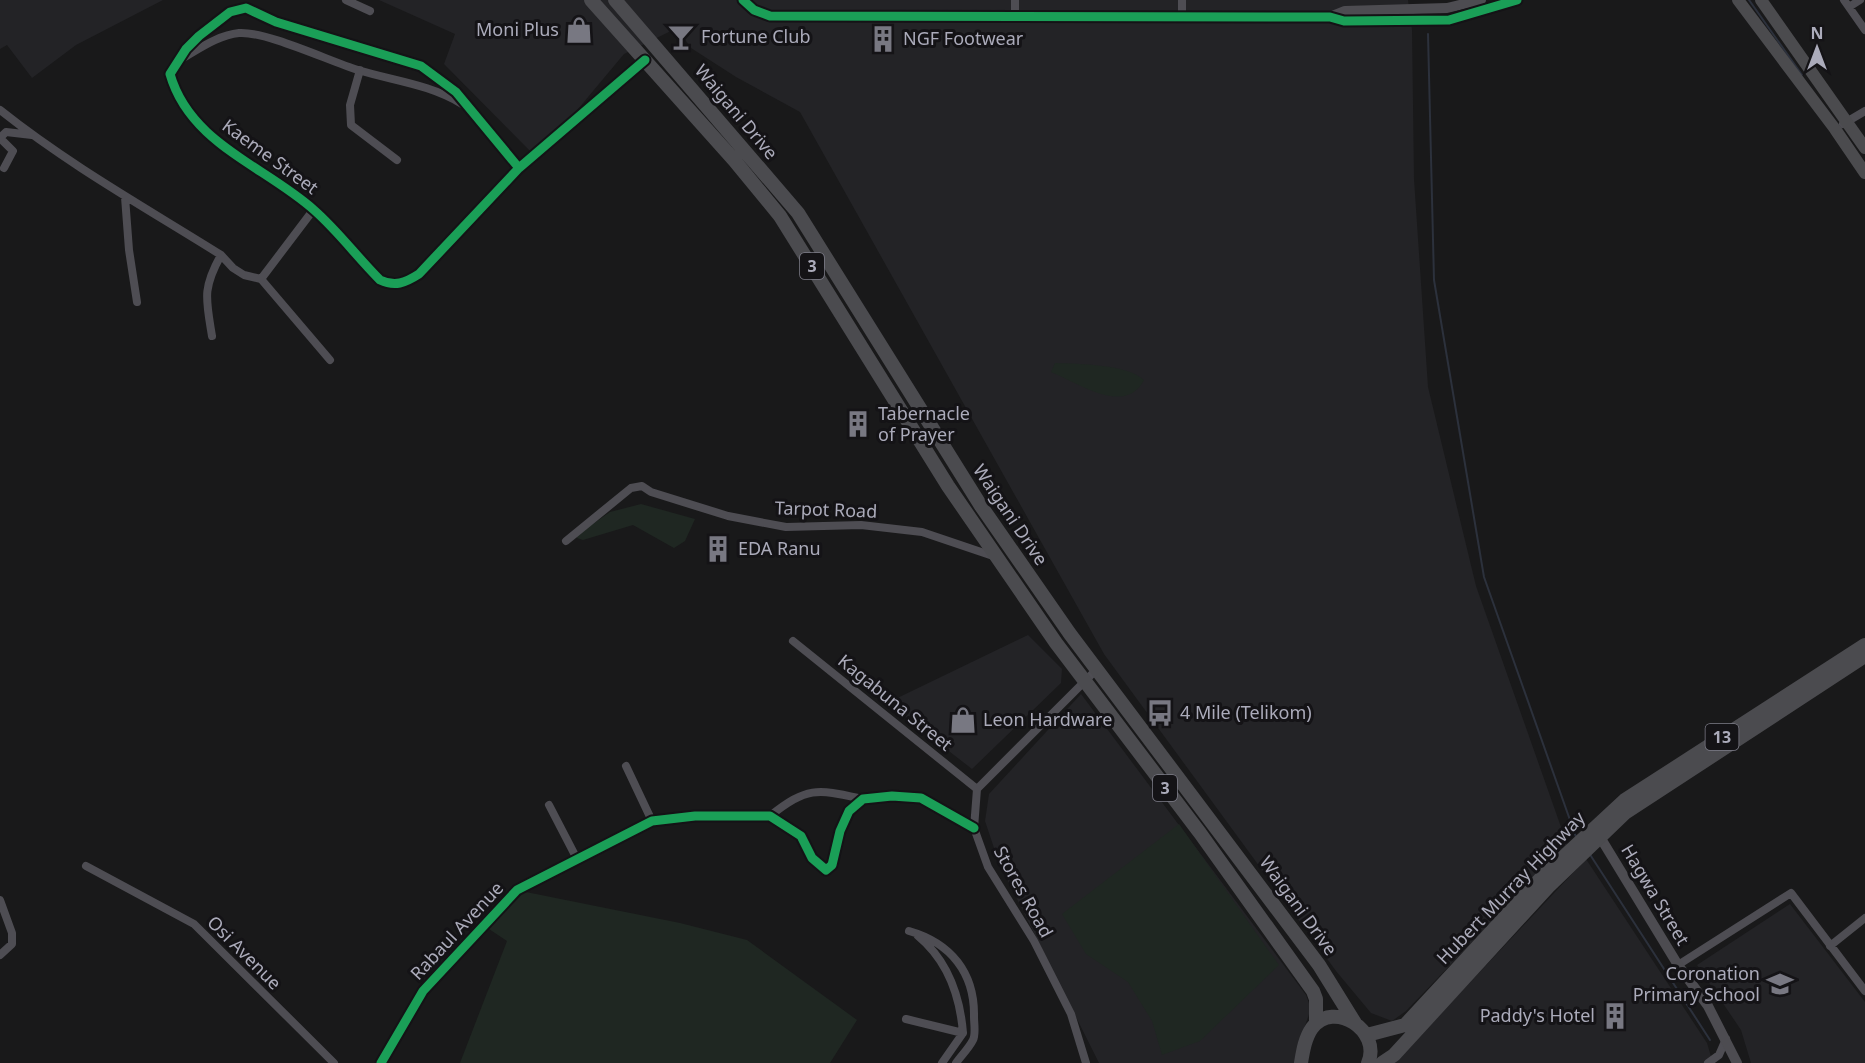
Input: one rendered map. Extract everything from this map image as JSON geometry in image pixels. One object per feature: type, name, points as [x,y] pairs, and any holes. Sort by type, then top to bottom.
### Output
[{"type":"highway","name":"Waigani Drive","points":[[591,0],[734,160],[793,237],[948,486],[1083,682],[1200,833],[1305,979],[1316,999],[1316,1023]]},
{"type":"highway","points":[[598,0],[606,9],[608,19]]},
{"type":"highway","name":"Waigani Drive","points":[[615,0],[694,88],[798,213],[981,506],[1097,669],[1319,964],[1355,1023],[1367,1035]]},
{"type":"highway","points":[[694,88],[698,104],[740,153],[734,160]]},
{"type":"highway","points":[[758,166],[750,172],[782,211],[790,224],[793,237]]},
{"type":"highway","points":[[940,440],[941,453],[986,522],[979,531]]},
{"type":"highway","name":"Hubert Murray Highway","points":[[1592,838],[1625,800],[1865,645]]},
{"type":"highway","name":"Hubert Murray Highway","points":[[1367,1035],[1405,1025],[1542,877],[1592,838],[1625,813],[1865,656]]},
{"type":"highway","name":"Hubert Murray Highway","points":[[1382,1063],[1394,1055],[1574,854]]},
{"type":"highway","points":[[1301,1063],[1305,1044],[1316,1023],[1332,1017],[1355,1023]]},
{"type":"highway","points":[[1367,1035],[1371,1042],[1368,1063]]},
{"type":"main road","points":[[1738,0],[1835,129],[1865,173]]},
{"type":"main road","points":[[1761,0],[1865,148]]},
{"type":"street","points":[[346,0],[370,11]]},
{"type":"street","points":[[743,0],[754,10],[770,16],[1330,17],[1344,21],[1449,20],[1517,0]]},
{"type":"street","points":[[1015,0],[1015,15]]},
{"type":"street","points":[[1182,0],[1182,16]]},
{"type":"street","points":[[1330,17],[1345,12],[1447,8],[1481,0]]},
{"type":"street","points":[[1860,0],[1847,4],[1865,30]]},
{"type":"street","points":[[179,60],[199,36],[230,12],[246,8],[276,22],[421,66],[456,92],[519,168],[645,60]]},
{"type":"street","points":[[179,60],[206,44],[231,35],[256,34],[360,70],[404,80],[445,93],[466,106]]},
{"type":"street","name":"Kaeme Street","points":[[179,60],[171,74],[173,82],[186,106],[206,131],[222,146],[314,209],[380,280],[389,284],[399,284],[419,274],[519,168]]},
{"type":"street","points":[[360,70],[350,105],[351,125],[397,160]]},
{"type":"street","points":[[0,110],[32,135],[124,197],[221,255],[238,271],[261,279],[330,360]]},
{"type":"street","points":[[1835,129],[1865,111]]},
{"type":"street","points":[[4,168],[14,151],[0,138],[6,132],[32,135]]},
{"type":"street","points":[[124,197],[137,302]]},
{"type":"street","points":[[261,279],[314,209]]},
{"type":"street","points":[[212,336],[206,296],[208,277],[221,255]]},
{"type":"street","name":"Tarpot Road","points":[[566,541],[631,488],[642,486],[728,516],[786,527],[892,527],[922,532],[998,558]]},
{"type":"street","name":"Kagabuna Street","points":[[793,641],[977,789]]},
{"type":"street","points":[[977,789],[1097,669]]},
{"type":"street","points":[[626,766],[652,821],[694,816],[770,816],[801,836],[812,858],[826,870],[832,866],[840,831],[849,811],[863,799]]},
{"type":"street","name":"Stores Road","points":[[977,789],[974,828],[988,867],[1034,941],[1071,1014],[1086,1063]]},
{"type":"street","points":[[770,816],[793,798],[813,791],[863,799],[892,796],[921,798],[974,828]]},
{"type":"street","points":[[549,805],[577,859]]},
{"type":"street","name":"Rabaul Avenue","points":[[381,1063],[423,991],[517,890],[652,821]]},
{"type":"street","name":"Hagwa Street","points":[[1592,838],[1708,1006],[1737,1063]]},
{"type":"street","name":"Osi Avenue","points":[[86,866],[194,924],[334,1063]]},
{"type":"street","points":[[1678,965],[1791,893],[1865,991]]},
{"type":"street","points":[[0,900],[12,933],[12,944],[0,955]]},
{"type":"street","points":[[1830,945],[1865,918]]},
{"type":"street","points":[[942,1063],[963,1033],[961,1008],[950,979],[933,949],[912,932],[927,936],[962,964],[972,987],[974,1038],[956,1063]]},
{"type":"street","points":[[906,1019],[963,1033]]},
{"type":"street","points":[[1709,1062],[1719,1055],[1726,1038]]},
{"type":"shaded area","points":[[0,0],[163,0],[76,45],[32,78],[7,45],[0,49]]},
{"type":"shaded area","points":[[379,0],[1408,0],[1412,30],[1414,179],[1428,387],[1476,586],[1567,844],[1406,1011],[1392,1021],[1371,1013],[1336,971],[1104,654],[800,112],[736,77],[691,48],[677,28],[624,54],[537,158],[444,64],[455,34]]},
{"type":"shaded area","points":[[1055,363],[1115,368],[1144,380],[1136,391],[1125,396],[1100,394],[1051,372]]},
{"type":"shaded area","points":[[641,504],[695,519],[685,541],[674,548],[633,525],[583,540],[577,538],[577,535],[610,512]]},
{"type":"shaded area","points":[[1028,635],[1062,669],[1061,683],[972,769],[887,703]]},
{"type":"shaded area","points":[[1081,694],[1306,995],[1311,1009],[1298,1045],[1296,1063],[1099,1063],[999,863],[985,821],[989,794]]},
{"type":"shaded area","points":[[1179,824],[1279,965],[1200,1041],[1162,1055],[1152,1021],[1128,982],[1086,954],[1062,914]]},
{"type":"shaded area","points":[[1586,859],[1707,1043],[1713,1063],[1386,1063],[1459,994]]},
{"type":"shaded area","points":[[521,891],[680,923],[747,940],[857,1020],[830,1063],[460,1063],[507,941],[489,929]]},
{"type":"shaded area","name":"Coronation Primary School","points":[[1790,904],[1865,1002],[1865,1063],[1751,1063],[1741,1030],[1697,965]]},
{"type":"waterway","points":[[1749,0],[1802,75]]},
{"type":"waterway","points":[[1428,34],[1434,280],[1484,577],[1576,837]]},
{"type":"waterway","points":[[1589,853],[1710,1040]]},
{"type":"cycle path","points":[[743,0],[754,10],[770,16],[1330,17],[1344,21],[1449,20],[1517,0]]},
{"type":"cycle path","points":[[519,168],[456,92],[421,66],[276,22],[246,8],[230,12],[199,36],[186,49],[170,74],[180,98],[194,119],[211,136],[231,152],[295,194],[331,227],[380,280],[395,284],[419,274],[519,168],[645,60]]},
{"type":"cycle path","points":[[381,1063],[423,991],[517,890],[652,821],[695,816],[770,816],[801,836],[812,858],[826,870],[832,865],[840,831],[849,811],[863,799],[892,796],[921,798],[974,828]]},
{"type":"place","name":"Moni Plus","points":[[579,30]]},
{"type":"place","name":"Fortune Club","points":[[681,37]]},
{"type":"place","name":"NGF Footwear","points":[[883,39]]},
{"type":"place","name":"Tabernacle of Prayer","points":[[858,424]]},
{"type":"place","name":"EDA Ranu","points":[[718,549]]},
{"type":"place","name":"4 Mile (Telikom)","points":[[1160,713]]},
{"type":"place","name":"Leon Hardware","points":[[963,720]]},
{"type":"place","name":"Coronation Primary School","points":[[1780,984]]},
{"type":"place","name":"Paddy's Hotel","points":[[1615,1016]]}]
